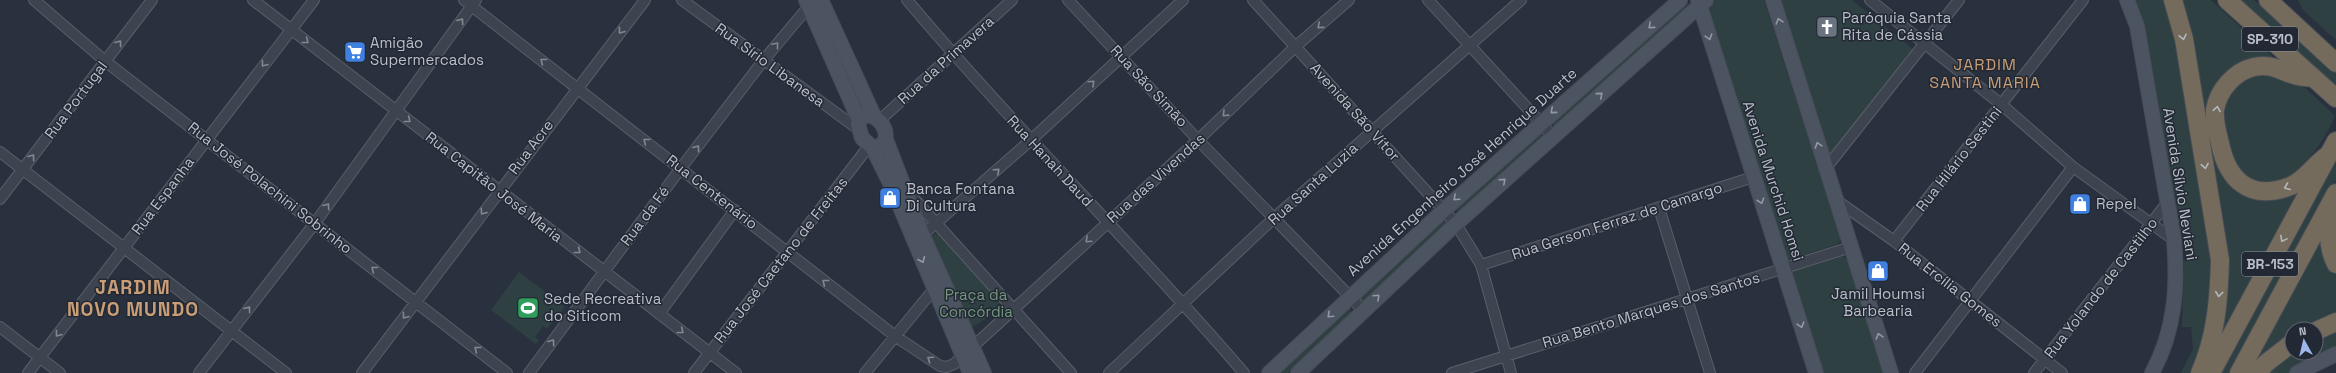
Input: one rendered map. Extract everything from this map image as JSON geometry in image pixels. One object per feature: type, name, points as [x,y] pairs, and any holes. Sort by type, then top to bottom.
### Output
[{"type":"highway","points":[[2173,0],[2184,39],[2220,260],[2220,292],[2215,326],[2208,356],[2200,373]]},
{"type":"highway","name":"SP-310","points":[[2227,0],[2336,98]]},
{"type":"highway","name":"SP-310","points":[[2268,0],[2336,62]]},
{"type":"highway","points":[[2287,0],[2305,34]]},
{"type":"highway","points":[[2313,78],[2297,76],[2283,69],[2267,65],[2254,67],[2239,73],[2229,83],[2220,96],[2216,110],[2216,126],[2224,161],[2232,176],[2244,186],[2259,191],[2275,191],[2290,187],[2332,148]]},
{"type":"highway","name":"BR-153","points":[[2210,373],[2332,148]]},
{"type":"highway","name":"BR-153","points":[[2239,373],[2336,193]]},
{"type":"highway","points":[[2336,200],[2329,235],[2330,249],[2336,264]]},
{"type":"highway","points":[[2324,327],[2336,322]]},
{"type":"highway","points":[[2258,373],[2265,364],[2284,349]]},
{"type":"main road","name":"Avenida Engenheiro José Henrique Duarte","points":[[1269,373],[1444,210],[1680,0]]},
{"type":"main road","points":[[1773,0],[1891,373]]},
{"type":"main road","name":"Avenida Sílvio Neviani","points":[[2127,0],[2137,26],[2174,240],[2176,298],[2166,343],[2152,373]]},
{"type":"main road","points":[[817,1],[886,135],[886,140],[904,187],[934,289],[967,351],[984,373]]},
{"type":"main road","points":[[817,1],[859,124],[862,138],[871,147],[919,239],[967,351],[970,373]]},
{"type":"main road","points":[[1305,370],[1363,310],[1701,2]]},
{"type":"main road","name":"Avenida Murchid Homsi","points":[[1701,2],[1753,177],[1784,268],[1816,373]]},
{"type":"main road","points":[[859,124],[866,115],[877,118]]},
{"type":"main road","points":[[871,147],[881,146],[886,140]]},
{"type":"main road","points":[[2297,373],[2336,354]]},
{"type":"street","name":"Rua José Polachini Sobrinho","points":[[34,0],[105,61],[507,373]]},
{"type":"street","name":"Rua Portugal","points":[[0,199],[152,0]]},
{"type":"street","name":"Rua Capitão José Maria","points":[[252,0],[736,373]]},
{"type":"street","name":"Rua Espanha","points":[[28,373],[290,29],[314,0]]},
{"type":"street","name":"Rua Acre","points":[[362,373],[499,190],[645,0]]},
{"type":"street","name":"Rua Sírio Libanesa","points":[[682,0],[763,61],[859,124]]},
{"type":"street","name":"Rua Hanah Daud","points":[[907,0],[953,56],[1184,303],[1244,373]]},
{"type":"street","name":"Rua da Primavera","points":[[877,118],[953,56],[1012,0]]},
{"type":"street","name":"Rua São Simão","points":[[1068,0],[1198,140],[1363,310]]},
{"type":"street","points":[[919,239],[937,225],[1183,0]]},
{"type":"street","name":"Avenida São Vítor","points":[[1253,0],[1456,224],[1481,265],[1511,373]]},
{"type":"street","name":"Rua das Vivendas","points":[[967,351],[1014,310],[1108,221],[1198,140],[1295,47],[1350,0]]},
{"type":"street","points":[[1428,0],[1553,136]]},
{"type":"street","name":"Rua Santa Luzia","points":[[1109,373],[1274,218],[1521,0]]},
{"type":"street","points":[[1870,0],[2002,105],[2073,167],[2174,240]]},
{"type":"street","points":[[1826,168],[1959,0]]},
{"type":"street","name":"Rua Hilário Sestini","points":[[1894,241],[2083,0]]},
{"type":"street","name":"Rua da Fé","points":[[529,373],[681,168],[763,61],[817,1]]},
{"type":"street","name":"Rua Centenário","points":[[470,2],[577,88],[895,336],[940,366],[947,367],[954,364],[967,351]]},
{"type":"street","points":[[199,373],[315,223],[396,111],[470,2]]},
{"type":"street","name":"Rua José Caetano de Freitas","points":[[694,373],[871,147]]},
{"type":"street","points":[[0,152],[286,373]]},
{"type":"street","points":[[1915,373],[2073,167]]},
{"type":"street","name":"Rua Gerson Ferraz de Camargo","points":[[1481,265],[1753,177]]},
{"type":"street","points":[[904,187],[1071,373]]},
{"type":"street","name":"Rua Ercília Gomes","points":[[1836,200],[1894,241],[2062,373]]},
{"type":"street","name":"Rua Yolando de Castilho","points":[[2034,373],[2167,203]]},
{"type":"street","points":[[1659,208],[1710,373]]},
{"type":"street","points":[[659,314],[735,210]]},
{"type":"street","name":"Rua Bento Marques dos Santos","points":[[1452,373],[1851,247]]},
{"type":"street","points":[[865,373],[934,289]]},
{"type":"street","points":[[0,327],[60,373]]},
{"type":"green space","points":[[1716,0],[1764,0],[1841,239],[1838,244],[1792,259],[1786,259],[1706,9]]},
{"type":"green space","points":[[1779,0],[1852,0],[1915,51],[1829,157]]},
{"type":"green space","points":[[2133,0],[2166,0],[2174,28],[2214,267],[2209,325],[2193,373],[2181,373],[2193,349],[2191,327],[2182,327],[2184,262],[2187,255],[2192,251],[2191,235],[2180,234],[2152,66],[2142,24]]},
{"type":"green space","points":[[2178,0],[2211,0],[2273,57],[2249,62],[2216,90],[2232,181],[2302,189],[2217,342],[2225,278]]},
{"type":"green space","points":[[2236,0],[2254,0],[2336,72],[2336,87]]},
{"type":"green space","points":[[2298,0],[2336,0],[2336,40],[2303,10]]},
{"type":"green space","points":[[1686,2],[1692,6],[1553,129],[1553,122]]},
{"type":"green space","points":[[2273,72],[2299,82],[2335,116],[2319,145],[2289,179],[2282,183],[2266,184],[2249,180],[2237,170],[2231,158],[2227,144],[2225,113],[2227,99],[2233,87],[2241,79],[2261,73]]},
{"type":"green space","points":[[1541,131],[1544,136],[1460,213],[1455,209]]},
{"type":"green space","points":[[2336,152],[2336,180],[2323,206],[2232,373],[2216,373]]},
{"type":"green space","points":[[1443,219],[1449,226],[1364,302],[1360,302],[1358,295]]},
{"type":"green space","name":"Praça da Concórdia","points":[[934,234],[940,234],[1000,303],[998,311],[971,328],[930,238]]},
{"type":"green space","points":[[2322,236],[2328,263],[2336,274],[2336,318],[2324,323],[2324,321],[2284,321],[2284,345],[2248,373]]},
{"type":"green space","points":[[1842,255],[1848,261],[1883,373],[1820,373],[1790,271]]},
{"type":"green space","name":"Sede Recreativa do Siticom","points":[[519,272],[565,307],[547,329],[543,326],[535,337],[539,340],[536,344],[491,310]]},
{"type":"green space","points":[[1350,307],[1352,314],[1288,373],[1273,373]]},
{"type":"green space","points":[[2336,330],[2336,351],[2324,357],[2324,335]]},
{"type":"green space","points":[[2284,359],[2284,361],[2316,361],[2292,373],[2266,373]]},
{"type":"place","name":"Paróquia Santa Rita de Cássia","points":[[1827,27]]},
{"type":"place","name":"Amigão Supermercados","points":[[355,52]]},
{"type":"place","name":"Banca Fontana Di Cultura","points":[[890,198]]},
{"type":"place","name":"Repel","points":[[2080,204]]},
{"type":"place","name":"Jamil Houmsi Barbearia","points":[[1878,271]]},
{"type":"place","name":"Sede Recreativa do Siticom","points":[[528,308]]},
{"type":"district","name":"JARDIM SANTA MARIA","points":[[1985,73]]},
{"type":"district","name":"JARDIM NOVO MUNDO","points":[[133,298]]}]
